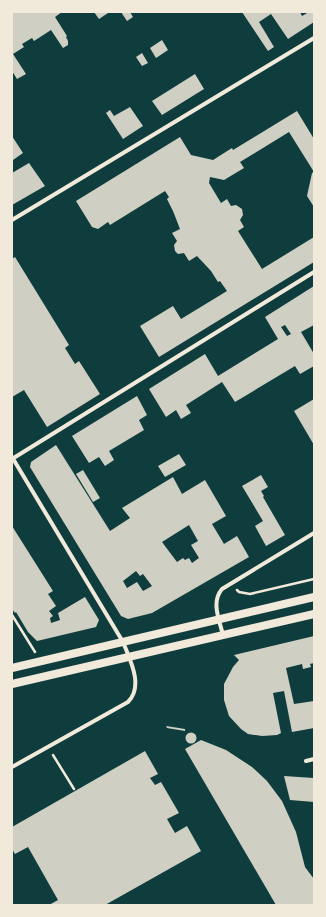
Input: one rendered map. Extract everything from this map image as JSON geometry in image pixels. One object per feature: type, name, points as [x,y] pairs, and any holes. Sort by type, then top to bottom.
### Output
[{"type":"main road","points":[[12,668],[314,597]]},
{"type":"main road","points":[[12,684],[314,614]]},
{"type":"street","points":[[12,220],[314,38]]},
{"type":"street","points":[[12,767],[128,702],[132,698],[136,686],[123,642],[12,458],[314,272]]},
{"type":"street","points":[[222,635],[216,608],[216,599],[222,589],[314,533]]},
{"type":"street","points":[[306,761],[314,759]]},
{"type":"path","points":[[230,583],[239,592],[250,594],[314,579]]},
{"type":"path","points":[[12,615],[41,661]]},
{"type":"path","points":[[48,747],[74,789]]},
{"type":"building","points":[[12,12],[62,12],[55,17],[67,36],[68,41],[68,45],[63,48],[51,30],[34,41],[32,38],[22,44],[24,47],[13,54],[26,74],[17,79],[12,71]]},
{"type":"building","points":[[94,12],[108,12],[108,13],[99,19]]},
{"type":"building","points":[[121,12],[130,12],[133,17],[127,21]]},
{"type":"building","points":[[242,12],[300,12],[302,16],[309,12],[314,12],[314,22],[288,39],[271,14],[259,22],[274,47],[268,51]]},
{"type":"building","points":[[162,40],[168,50],[156,58],[150,48]]},
{"type":"building","points":[[142,53],[148,63],[142,66],[136,57]]},
{"type":"building","points":[[195,74],[204,89],[162,115],[152,101]]},
{"type":"building","points":[[130,107],[143,126],[123,139],[106,113],[110,110],[114,116]]},
{"type":"building","points":[[297,111],[314,139],[314,172],[289,132],[240,162],[244,168],[224,180],[210,177],[209,183],[221,203],[227,199],[231,206],[236,205],[242,209],[243,215],[240,220],[244,227],[238,231],[262,269],[314,237],[314,262],[159,357],[140,326],[173,306],[181,319],[227,291],[197,256],[189,261],[184,253],[178,254],[175,251],[174,245],[177,241],[172,233],[180,229],[167,199],[169,197],[165,191],[110,225],[108,222],[98,229],[92,227],[76,201],[180,137],[191,155],[213,160],[232,148],[233,150]]},
{"type":"building","points":[[12,136],[23,153],[13,160],[12,158]]},
{"type":"building","points":[[29,163],[45,186],[12,205],[12,173]]},
{"type":"building","points":[[314,172],[314,207],[307,196],[312,173]]},
{"type":"building","points":[[15,257],[69,345],[65,348],[75,364],[79,361],[100,394],[47,427],[24,390],[12,397],[12,259]]},
{"type":"building","points":[[314,286],[314,325],[301,332],[314,354],[314,366],[300,374],[295,366],[235,402],[222,382],[186,405],[191,413],[181,419],[176,410],[166,417],[149,389],[205,354],[218,376],[278,339],[265,317]],"holes":[[[285,325],[291,334],[287,336],[281,327]]]},
{"type":"building","points":[[137,396],[147,415],[139,420],[144,430],[109,451],[114,460],[105,466],[99,457],[89,463],[72,436]]},
{"type":"building","points":[[314,399],[314,445],[294,411]]},
{"type":"building","points":[[56,445],[110,531],[130,518],[122,508],[173,477],[182,494],[205,480],[226,516],[212,524],[224,544],[237,536],[249,557],[152,613],[128,619],[121,616],[30,467],[31,462]],"holes":[[[189,525],[198,541],[191,545],[199,558],[192,563],[189,558],[185,560],[183,558],[177,562],[162,542]],[[136,571],[140,576],[143,574],[152,586],[143,591],[137,582],[127,588],[123,581]]]},
{"type":"building","points":[[179,454],[186,465],[165,477],[158,466]]},
{"type":"building","points":[[83,470],[100,498],[93,502],[76,474]]},
{"type":"building","points":[[261,475],[268,487],[261,491],[264,496],[263,497],[285,535],[266,546],[255,526],[263,521],[242,486]]},
{"type":"building","points":[[12,526],[53,591],[48,594],[56,606],[49,611],[53,616],[50,618],[51,623],[60,620],[58,613],[85,597],[99,620],[96,627],[37,641],[28,632],[16,612],[15,613],[12,609]]},
{"type":"building","points":[[314,636],[314,663],[310,664],[311,667],[303,669],[302,664],[286,668],[294,704],[314,701],[314,728],[292,732],[284,691],[273,693],[281,733],[277,735],[262,736],[248,734],[241,729],[229,716],[224,700],[224,684],[233,667],[239,660],[234,655]]},
{"type":"building","points":[[166,726],[185,729],[185,731],[167,728]]},
{"type":"building","points":[[191,732],[195,734],[197,738],[195,742],[191,744],[187,742],[185,738],[187,734]]},
{"type":"building","points":[[201,740],[226,750],[252,767],[267,781],[282,801],[296,832],[305,867],[314,879],[314,905],[276,905],[185,749]]},
{"type":"building","points":[[145,751],[158,774],[150,778],[155,785],[161,782],[179,813],[167,819],[175,833],[187,826],[201,851],[105,905],[49,905],[58,900],[28,847],[15,854],[12,849],[12,827]]},
{"type":"building","points":[[284,776],[314,778],[314,802],[290,800]]}]
